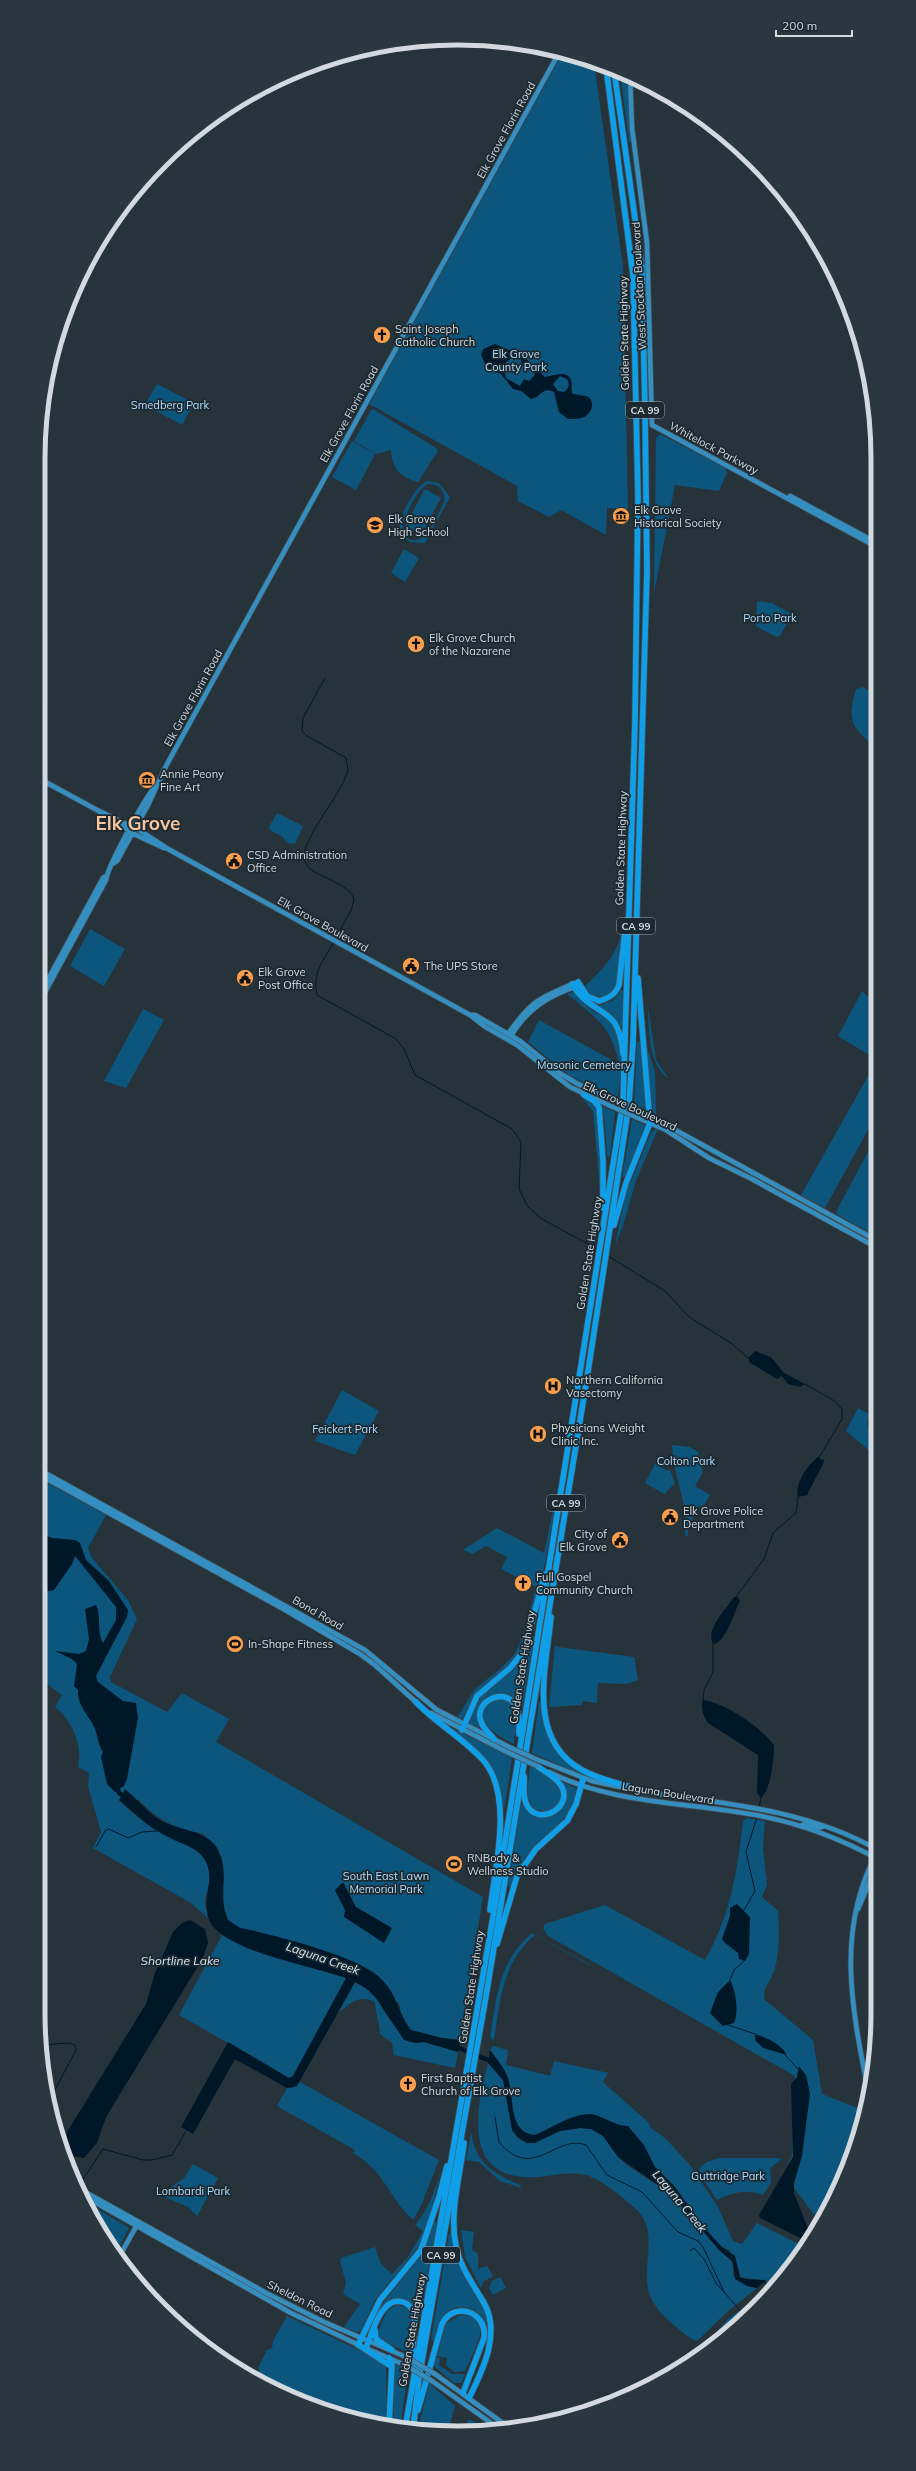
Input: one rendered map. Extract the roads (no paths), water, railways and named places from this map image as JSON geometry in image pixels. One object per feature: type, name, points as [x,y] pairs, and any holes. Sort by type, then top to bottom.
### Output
[{"type":"highway","name":"Golden State Highway","points":[[406,2422],[455,2145],[468,2084],[489,1937],[623,1102],[630,883],[638,496],[633,275],[607,73]]},
{"type":"highway","name":"Golden State Highway","points":[[475,2041],[493,1952],[524,1764],[608,1247],[629,1104],[636,938],[647,570],[642,283],[640,248],[615,76]]},
{"type":"highway","points":[[576,985],[587,996],[599,1001],[612,996],[616,991],[619,985],[630,883]]},
{"type":"highway","points":[[608,1247],[626,1182],[650,1123],[639,1003],[636,938]]},
{"type":"highway","points":[[576,985],[583,1000],[607,1014],[617,1025],[622,1041],[624,1080]]},
{"type":"highway","points":[[584,1095],[598,1104],[603,1162],[602,1230]]},
{"type":"highway","points":[[462,1727],[480,1693],[510,1668],[524,1651],[552,1551]]},
{"type":"highway","points":[[555,1568],[543,1700],[543,1711],[549,1734],[561,1754],[582,1770],[646,1792]]},
{"type":"highway","points":[[494,1739],[483,1725],[480,1713],[482,1707],[491,1698],[504,1696],[514,1703],[517,1709],[520,1747]]},
{"type":"highway","points":[[416,1702],[482,1758],[496,1783],[500,1811],[489,1937]]},
{"type":"highway","points":[[524,1764],[526,1803],[534,1813],[548,1815],[559,1808],[563,1803],[563,1789],[560,1783],[538,1763]]},
{"type":"highway","points":[[493,1952],[498,1942],[517,1876],[536,1849],[567,1821],[573,1811],[583,1778]]},
{"type":"highway","name":"Golden State Highway","points":[[414,2423],[419,2378],[469,2093],[468,2084]]},
{"type":"highway","points":[[469,2093],[454,2221],[454,2237],[464,2270],[488,2312],[492,2332],[489,2348],[469,2398]]},
{"type":"highway","points":[[361,2346],[362,2338],[380,2300],[423,2246],[439,2197],[451,2152],[455,2145]]},
{"type":"highway","points":[[361,2346],[369,2340],[385,2308],[395,2301],[406,2304],[414,2312],[411,2392]]},
{"type":"highway","points":[[415,2418],[442,2324],[450,2314],[462,2310],[477,2316],[485,2330],[484,2338],[463,2393]]},
{"type":"highway","points":[[376,2326],[376,2339],[392,2350]]},
{"type":"highway","points":[[361,2346],[367,2352],[388,2362],[391,2374]]},
{"type":"highway","points":[[389,2358],[392,2363],[389,2420]]},
{"type":"main road","name":"Elk Grove Florin Road","points":[[45,992],[96,901],[106,876],[114,863],[117,861],[132,829],[557,57]]},
{"type":"main road","name":"West Stockton Boulevard","points":[[630,83],[632,128],[647,243],[652,425]]},
{"type":"main road","name":"Whitelock Parkway","points":[[652,425],[871,544]]},
{"type":"main road","name":"Whitelock Parkway","points":[[768,488],[795,498],[871,540]]},
{"type":"main road","name":"Elk Grove Boulevard","points":[[45,782],[470,1015],[484,1026],[517,1045],[542,1066],[546,1066],[558,1076],[650,1115],[871,1238]]},
{"type":"main road","name":"Elk Grove Florin Road","points":[[45,985],[103,878],[106,876]]},
{"type":"main road","points":[[510,1035],[531,1005],[544,996],[576,985]]},
{"type":"main road","points":[[536,1006],[576,985]]},
{"type":"main road","points":[[510,1035],[524,1017],[544,996]]},
{"type":"main road","name":"Elk Grove Boulevard","points":[[470,1015],[476,1015],[520,1041],[558,1076],[584,1095],[672,1133],[709,1158],[760,1183],[871,1244]]},
{"type":"main road","points":[[520,1041],[517,1032],[524,1017]]},
{"type":"main road","points":[[859,1238],[871,1239]]},
{"type":"main road","name":"Bond Road","points":[[45,1473],[261,1591],[365,1650],[391,1670],[427,1703],[462,1727]]},
{"type":"main road","name":"Bond Road","points":[[45,1478],[247,1589],[367,1659],[416,1702],[462,1727],[494,1739],[506,1748]]},
{"type":"main road","points":[[247,1589],[261,1591]]},
{"type":"main road","name":"Laguna Boulevard","points":[[462,1727],[581,1785],[610,1794],[762,1816],[801,1826],[845,1842],[871,1856]]},
{"type":"main road","points":[[538,1763],[583,1778]]},
{"type":"main road","name":"Laguna Boulevard","points":[[583,1778],[613,1787],[765,1810],[824,1826],[871,1848]]},
{"type":"main road","points":[[801,1826],[807,1824],[819,1828],[824,1826]]},
{"type":"main road","points":[[866,2076],[850,1987],[850,1950],[858,1909],[871,1875]]},
{"type":"main road","name":"Sheldon Road","points":[[87,2193],[298,2317],[405,2365],[432,2381],[493,2424]]},
{"type":"main road","name":"Sheldon Road","points":[[89,2199],[268,2294],[406,2357],[463,2393],[503,2423]]},
{"type":"main road","points":[[122,2252],[138,2224]]},
{"type":"water","points":[[495,344],[523,356],[545,377],[560,374],[567,375],[571,381],[573,394],[588,397],[592,402],[592,408],[584,417],[578,419],[568,419],[559,412],[554,392],[547,390],[531,399],[521,391],[513,389],[501,374],[487,368],[481,355],[483,349]],"holes":[[[520,357],[522,365],[532,367],[535,375],[529,381],[524,379],[520,386],[506,378],[503,365],[511,358]],[[560,376],[567,379],[569,385],[564,392],[558,391],[553,384]]]},
{"type":"water","points":[[755,1351],[771,1357],[784,1373],[805,1384],[800,1387],[788,1384],[782,1376],[777,1379],[749,1362],[749,1357]]},
{"type":"water","points":[[820,1456],[820,1459],[824,1460],[823,1464],[807,1495],[798,1497],[798,1486],[803,1474],[811,1463]]},
{"type":"water","points":[[45,1535],[52,1538],[75,1540],[80,1543],[86,1560],[109,1581],[128,1610],[127,1617],[96,1676],[98,1682],[123,1701],[136,1703],[138,1718],[127,1779],[124,1786],[115,1792],[107,1784],[101,1757],[103,1752],[93,1724],[79,1701],[78,1690],[74,1686],[77,1664],[72,1659],[55,1651],[79,1654],[86,1651],[89,1639],[85,1609],[96,1605],[99,1615],[100,1634],[103,1643],[116,1620],[116,1607],[75,1556],[72,1564],[54,1590],[45,1592]]},
{"type":"water","points":[[734,1597],[738,1597],[740,1601],[726,1633],[718,1642],[713,1644],[711,1638],[714,1626]]},
{"type":"water","points":[[703,1700],[722,1706],[742,1717],[768,1738],[774,1745],[773,1766],[770,1781],[761,1798],[757,1793],[758,1755],[708,1723],[702,1712]]},
{"type":"water","points":[[125,1789],[154,1816],[163,1822],[202,1835],[210,1840],[216,1847],[223,1865],[223,1896],[225,1912],[228,1920],[240,1928],[272,1935],[313,1947],[367,1968],[385,1982],[390,1989],[406,2023],[411,2030],[442,2038],[460,2040],[458,2052],[424,2042],[415,2043],[404,2040],[376,1998],[367,1989],[355,1982],[297,2086],[287,2088],[235,2059],[193,2134],[181,2127],[228,2042],[289,2078],[293,2076],[346,1978],[250,1949],[217,1931],[209,1920],[207,1911],[206,1903],[209,1872],[207,1864],[202,1856],[191,1847],[156,1830],[131,1811],[119,1800]]},
{"type":"water","points":[[343,1882],[356,1907],[392,1928],[384,1943],[344,1917],[345,1910],[335,1890]]},
{"type":"water","points":[[737,1904],[750,1917],[749,1954],[745,1961],[739,1959],[738,1953],[722,1939],[730,1916],[730,1908]]},
{"type":"water","name":"Shortline Lake","points":[[190,1920],[205,1929],[208,1943],[203,1958],[106,2117],[97,2143],[84,2158],[72,2156],[65,2141],[67,2132],[146,2004],[155,1973],[173,1932],[182,1923]]},
{"type":"water","points":[[730,1980],[737,2007],[736,2018],[734,2023],[723,2026],[710,2013],[718,1992]]},
{"type":"water","points":[[755,2034],[769,2039],[777,2044],[787,2055],[763,2048],[755,2040]]},
{"type":"water","points":[[490,2050],[508,2078],[514,2115],[521,2129],[527,2133],[535,2135],[576,2116],[590,2114],[628,2126],[644,2145],[655,2167],[674,2186],[707,2231],[722,2247],[735,2256],[740,2277],[745,2279],[766,2280],[757,2288],[747,2286],[735,2279],[733,2262],[720,2251],[671,2194],[618,2157],[603,2136],[591,2129],[580,2128],[560,2131],[535,2143],[527,2143],[518,2138],[512,2130],[503,2080],[488,2063]]},
{"type":"water","points":[[799,2066],[806,2075],[810,2094],[802,2156],[794,2183],[794,2193],[809,2231],[803,2239],[760,2218],[759,2215],[793,2157],[791,2084],[797,2077]]},
{"type":"waterway","points":[[325,678],[303,718],[302,731],[307,736],[346,758],[348,771],[338,792],[313,832],[304,853],[304,858],[306,864],[311,870],[341,885],[351,893],[354,898],[352,908],[335,940]]},
{"type":"waterway","points":[[334,942],[322,961],[317,974],[317,995],[396,1039],[404,1049],[415,1075],[512,1129],[521,1142],[519,1189],[528,1207],[542,1219],[597,1249]]},
{"type":"waterway","points":[[608,1256],[665,1291],[689,1317],[731,1343],[749,1359]]},
{"type":"waterway","points":[[805,1384],[833,1400],[842,1409],[842,1419],[820,1456]]},
{"type":"waterway","points":[[736,1597],[764,1559],[773,1533],[796,1513],[798,1497]]},
{"type":"waterway","points":[[703,1700],[704,1690],[713,1672],[713,1644]]},
{"type":"waterway","name":"Laguna Creek","points":[[117,1786],[119,1793],[126,1798]]},
{"type":"waterway","points":[[759,1808],[761,1798]]},
{"type":"waterway","points":[[744,1910],[755,1891],[746,1852],[757,1817]]},
{"type":"waterway","points":[[96,1847],[105,1831],[109,1829],[128,1838],[142,1832],[157,1831]]},
{"type":"waterway","points":[[730,1980],[734,1970],[744,1961]]},
{"type":"waterway","points":[[728,2025],[755,2034]]},
{"type":"waterway","points":[[47,2045],[69,2043],[75,2045],[76,2050],[53,2094]]},
{"type":"waterway","name":"Laguna Creek","points":[[454,2046],[493,2062]]},
{"type":"waterway","points":[[785,2055],[798,2069]]},
{"type":"waterway","name":"Laguna Creek","points":[[495,2117],[499,2142],[511,2153],[523,2158],[534,2158],[565,2145],[575,2143],[586,2145],[607,2175],[642,2192],[678,2232],[698,2241],[703,2247],[725,2294]]},
{"type":"waterway","points":[[80,2179],[84,2178],[103,2149],[143,2160],[152,2160],[172,2155],[186,2131]]},
{"type":"waterway","name":"Laguna Creek","points":[[690,2251],[694,2248],[704,2259],[716,2283],[742,2313]]},
{"type":"waterway","name":"Laguna Creek","points":[[762,2282],[769,2285]]},
{"type":"place","name":"Saint Joseph Catholic Church","points":[[382,335]]},
{"type":"place","name":"Elk Grove Historical Society","points":[[621,516]]},
{"type":"place","name":"Elk Grove High School","points":[[375,525]]},
{"type":"place","name":"Elk Grove Church of the Nazarene","points":[[416,644]]},
{"type":"place","name":"Annie Peony Fine Art","points":[[147,780]]},
{"type":"place","name":"CSD Administration Office","points":[[234,861]]},
{"type":"place","name":"The UPS Store","points":[[411,966]]},
{"type":"place","name":"Elk Grove Post Office","points":[[245,978]]},
{"type":"place","name":"Northern California Vasectomy","points":[[553,1386]]},
{"type":"place","name":"Physicians Weight Clinic Inc.","points":[[538,1434]]},
{"type":"place","name":"Elk Grove Police Department","points":[[670,1517]]},
{"type":"place","name":"City of Elk Grove","points":[[620,1540]]},
{"type":"place","name":"Full Gospel Community Church","points":[[523,1583]]},
{"type":"place","name":"In-Shape Fitness","points":[[235,1644]]},
{"type":"place","name":"RNBody & Wellness Studio","points":[[454,1864]]},
{"type":"place","name":"First Baptist Church of Elk Grove","points":[[408,2084]]},
{"type":"district","name":"Elk Grove","points":[[138,823]]},
{"type":"park label","name":"Elk Grove County Park","points":[[516,360]]},
{"type":"park label","name":"Smedberg Park","points":[[170,405]]},
{"type":"park label","name":"Porto Park","points":[[770,618]]},
{"type":"park label","name":"Masonic Cemetery","points":[[584,1065]]},
{"type":"park label","name":"Feickert Park","points":[[345,1429]]},
{"type":"park label","name":"Colton Park","points":[[686,1461]]},
{"type":"park label","name":"South East Lawn Memorial Park","points":[[386,1882]]},
{"type":"park label","name":"Guttridge Park","points":[[728,2176]]},
{"type":"park label","name":"Lombardi Park","points":[[193,2191]]}]
